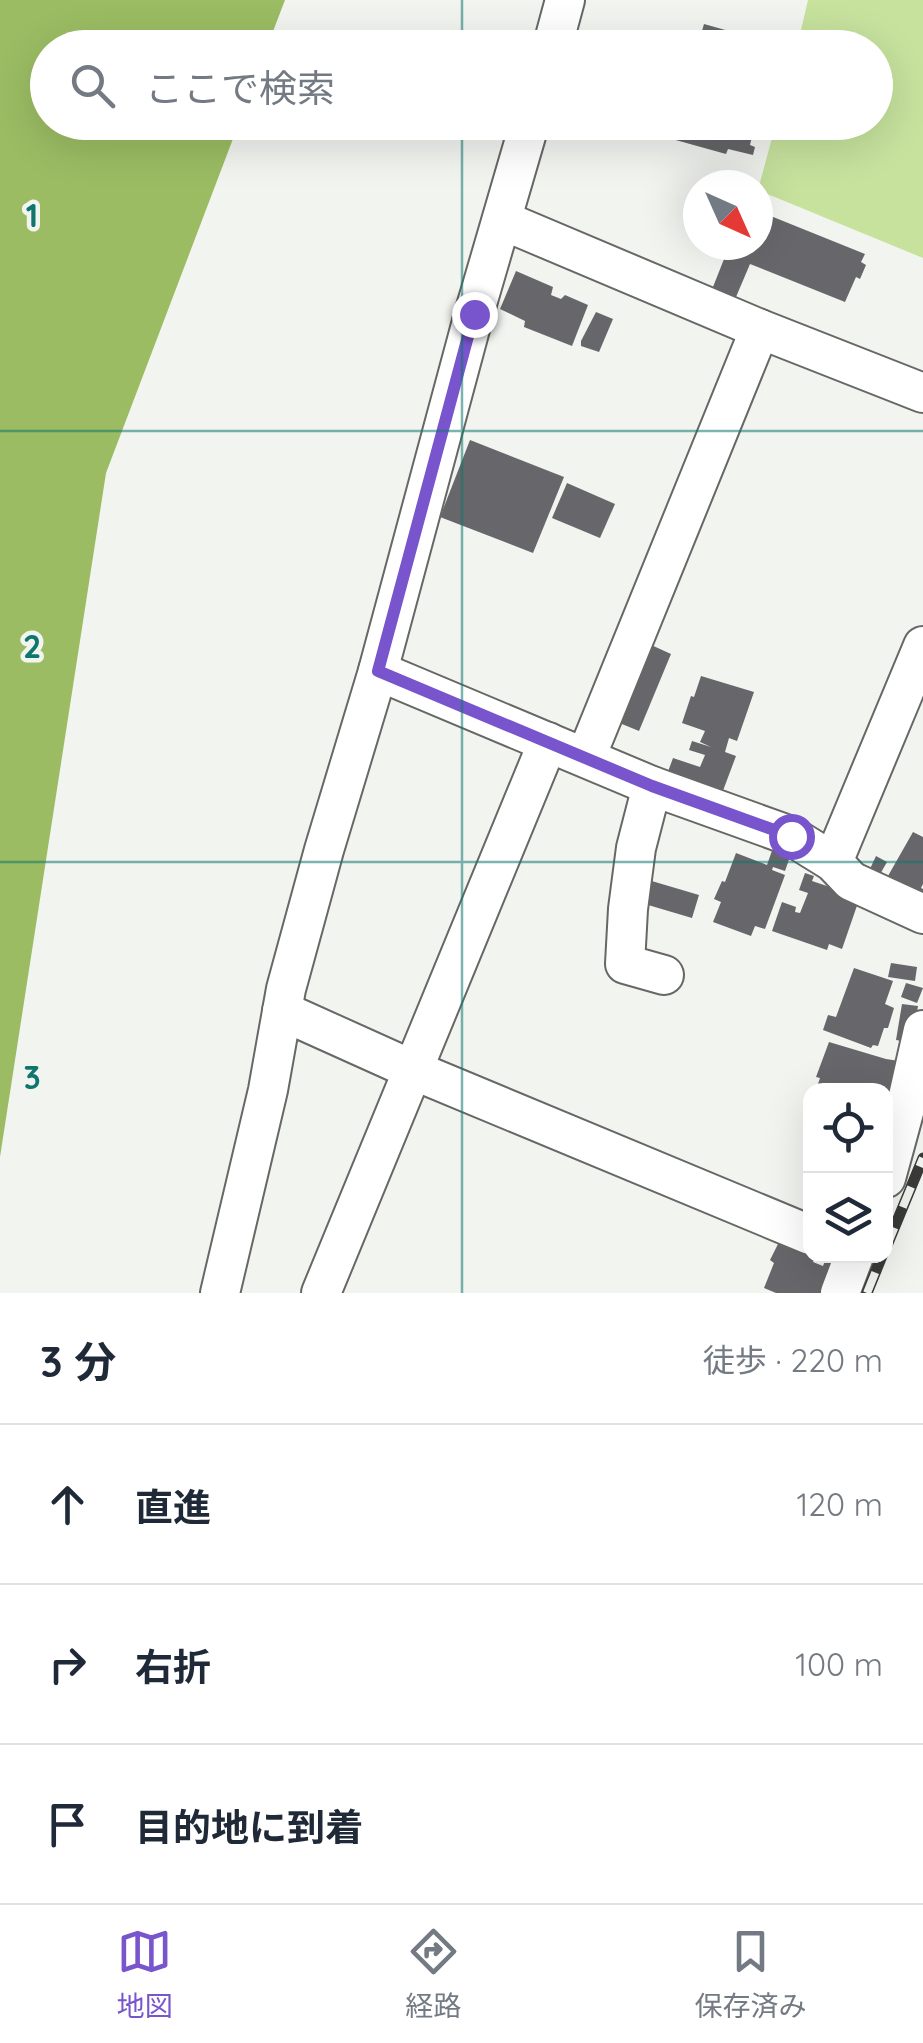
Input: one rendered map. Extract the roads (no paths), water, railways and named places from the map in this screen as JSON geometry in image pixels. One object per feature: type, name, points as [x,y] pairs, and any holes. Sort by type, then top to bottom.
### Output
[{"type":"street","points":[[557,30],[566,0]]},
{"type":"street","points":[[220,1293],[268,1090],[282,1010],[324,850],[378,671],[525,140]]},
{"type":"street","points":[[502,220],[923,393]]},
{"type":"street","points":[[586,757],[760,329]]},
{"type":"street","points":[[833,862],[923,646]]},
{"type":"street","points":[[378,671],[652,786],[791,836],[833,862],[851,881],[923,914]]},
{"type":"street","points":[[321,1293],[548,742]]},
{"type":"street","points":[[652,786],[636,848],[626,964],[664,975]]},
{"type":"street","points":[[282,1010],[413,1070],[803,1231]]},
{"type":"street","points":[[887,1173],[923,1030]]},
{"type":"street","points":[[840,1293],[851,1263]]},
{"type":"railway","points":[[893,1231],[923,1158]]},
{"type":"railway","points":[[867,1293],[879,1263]]}]
